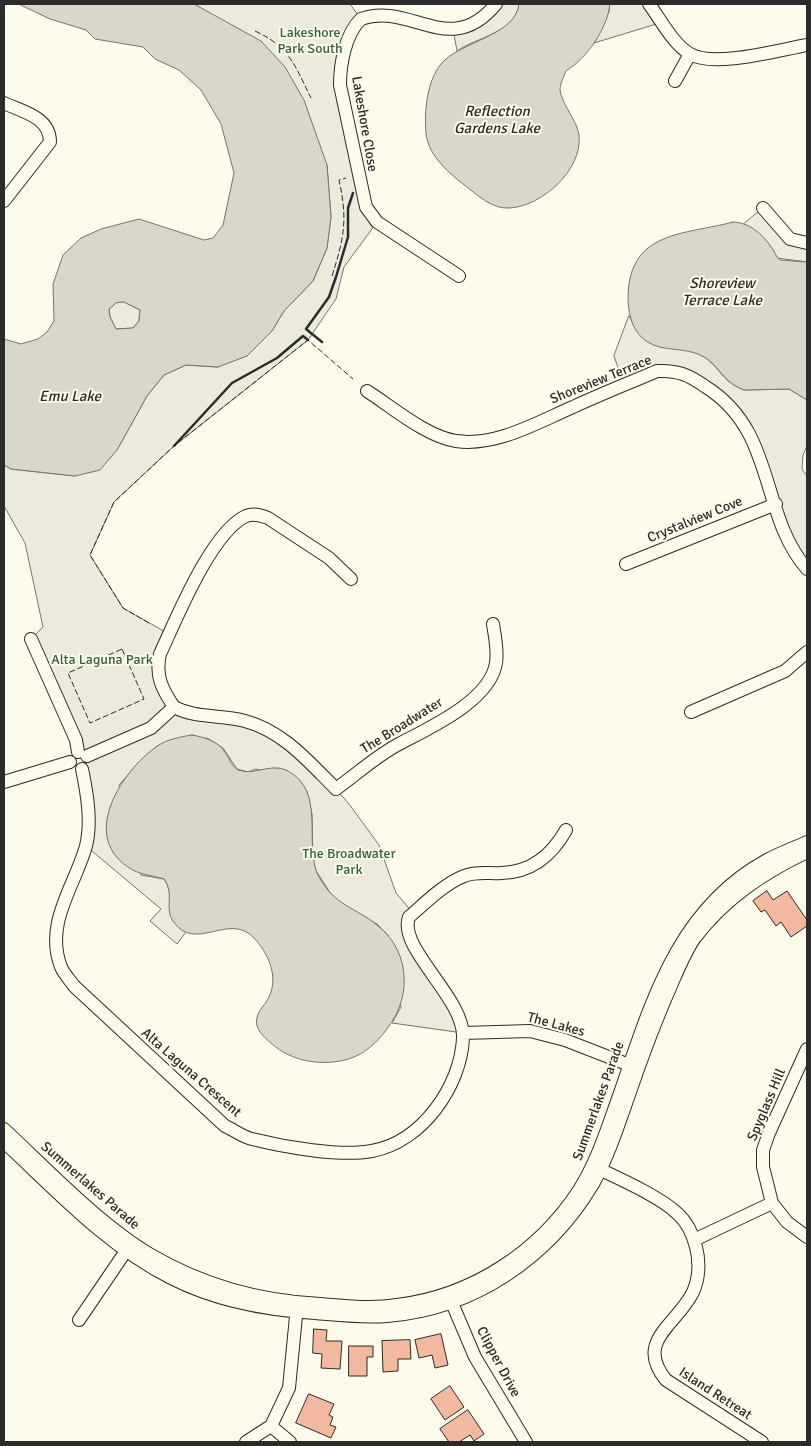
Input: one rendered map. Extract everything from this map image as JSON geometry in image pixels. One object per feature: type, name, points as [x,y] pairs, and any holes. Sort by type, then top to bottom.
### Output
[{"type":"street","name":"Lakeshore Close","points":[[459,276],[377,222],[366,207],[340,85],[340,70],[351,35],[360,19],[380,15],[447,29],[463,28],[482,20],[496,4]]},
{"type":"street","points":[[649,4],[678,43],[690,54],[704,60],[720,60],[807,45]]},
{"type":"street","points":[[675,81],[690,54]]},
{"type":"street","points":[[4,103],[44,122],[50,132],[50,142],[4,201]]},
{"type":"street","points":[[763,208],[790,239],[807,243]]},
{"type":"street","name":"Shoreview Terrace","points":[[367,391],[442,437],[471,442],[493,439],[657,371],[672,370],[685,373],[715,392],[742,420],[758,450],[793,550],[807,569]]},
{"type":"street","name":"Crystalview Cove","points":[[626,564],[776,504]]},
{"type":"street","points":[[4,782],[152,728],[174,707],[159,681],[157,667],[160,654],[204,564],[224,534],[237,521],[248,515],[258,514],[268,518],[330,558],[351,579]]},
{"type":"street","name":"The Broadwater","points":[[174,707],[197,716],[229,717],[269,730],[288,743],[336,788],[386,752],[441,722],[480,692],[491,678],[496,663],[497,646],[493,624]]},
{"type":"street","points":[[31,639],[76,740],[78,756]]},
{"type":"street","points":[[691,712],[784,671],[807,652]]},
{"type":"street","name":"Alta Laguna Crescent","points":[[78,756],[77,770],[82,770],[89,822],[86,846],[58,915],[56,944],[61,968],[74,986],[225,1126],[251,1139],[280,1144],[348,1154],[374,1151],[401,1140],[430,1118],[446,1095],[459,1062],[463,1033]]},
{"type":"street","points":[[463,1033],[452,1002],[415,948],[407,930],[409,917],[451,882],[465,876],[481,872],[519,871],[533,865],[547,856],[558,844],[566,830]]},
{"type":"street","name":"Summerlakes Parade","points":[[4,1142],[78,1210],[128,1247],[210,1283],[297,1308],[395,1306],[450,1298],[490,1275],[534,1242],[563,1212],[597,1168],[633,1067],[652,1002],[682,940],[720,895],[764,862],[807,842]]},
{"type":"street","name":"Summerlakes Parade","points":[[633,1067],[693,941],[712,917],[748,886],[778,866],[807,852]]},
{"type":"street","name":"The Lakes","points":[[463,1033],[530,1031],[565,1040],[633,1067]]},
{"type":"street","name":"Spyglass Hill","points":[[807,1049],[764,1150],[763,1168],[772,1203],[787,1222],[807,1238]]},
{"type":"street","name":"Summerlakes Parade","points":[[4,1129],[128,1247]]},
{"type":"street","name":"Island Retreat","points":[[597,1168],[671,1208],[687,1224],[694,1240],[698,1277],[693,1292],[657,1340],[654,1360],[658,1370],[666,1380],[762,1442]]},
{"type":"street","points":[[694,1240],[772,1203]]},
{"type":"street","points":[[79,1320],[128,1247]]},
{"type":"street","name":"Clipper Drive","points":[[450,1298],[476,1357],[526,1442]]},
{"type":"street","points":[[246,1442],[271,1426],[289,1388],[297,1308]]},
{"type":"street","points":[[271,1426],[290,1442]]},
{"type":"green space","points":[[194,4],[350,4],[361,19],[340,69],[360,184],[377,222],[344,267],[336,299],[308,340],[174,446],[114,502],[90,555],[123,608],[169,634],[157,667],[174,707],[269,730],[336,789],[349,804],[379,845],[396,893],[413,913],[407,922],[463,1033],[392,1023],[401,1007],[388,935],[377,924],[344,907],[331,894],[313,866],[312,814],[307,792],[298,779],[256,769],[248,772],[237,769],[223,748],[207,738],[157,746],[141,760],[119,785],[141,875],[164,879],[170,892],[175,921],[186,932],[177,944],[150,921],[161,909],[86,846],[85,768],[88,759],[31,639],[43,627],[25,543],[4,506],[4,465],[11,469],[75,476],[117,450],[147,396],[164,375],[186,365],[218,367],[272,331],[284,311],[313,281],[327,248],[331,217],[327,165],[219,19]]},
{"type":"green space","points":[[496,4],[519,4],[511,22],[494,33],[457,51],[453,29]]},
{"type":"green space","points":[[610,4],[649,4],[663,22],[594,43],[609,12]]},
{"type":"green space","points":[[763,208],[780,230],[807,243],[807,262],[777,258],[763,238],[744,224]]},
{"type":"green space","points":[[124,302],[140,310],[139,321],[133,328],[116,329],[110,317],[109,309],[116,303]]},
{"type":"green space","points":[[629,316],[641,336],[657,345],[698,353],[737,387],[744,390],[789,389],[807,400],[807,446],[803,455],[802,469],[807,476],[807,569],[742,420],[672,370],[624,385],[614,356]]},
{"type":"water","name":"Emu Lake","points":[[19,4],[194,4],[261,41],[285,67],[304,100],[327,165],[331,217],[327,248],[313,281],[284,311],[272,331],[247,356],[218,367],[186,365],[164,375],[147,396],[117,450],[100,470],[75,476],[11,469],[4,465],[4,339],[21,344],[38,339],[47,332],[54,321],[53,284],[63,255],[81,238],[101,229],[139,219],[204,240],[213,238],[223,225],[234,173],[221,124],[201,90],[179,70],[155,59],[143,47],[95,39],[86,30],[50,19]],"holes":[[[124,302],[140,310],[139,321],[133,328],[116,329],[110,317],[109,309],[116,303]]]},
{"type":"water","name":"Reflection Gardens Lake","points":[[519,4],[610,4],[605,23],[595,42],[581,59],[566,71],[561,85],[561,96],[578,129],[578,148],[574,161],[558,184],[546,194],[521,206],[504,208],[489,203],[480,197],[457,180],[437,159],[428,142],[426,133],[426,106],[432,79],[441,64],[461,49],[508,24],[516,15]]},
{"type":"water","name":"Shoreview Terrace Lake","points":[[733,222],[750,226],[759,233],[768,242],[780,260],[807,262],[807,400],[789,389],[744,390],[730,382],[704,357],[690,352],[653,345],[641,337],[634,327],[628,297],[631,275],[638,259],[649,247],[663,239],[679,234]]},
{"type":"water","points":[[192,735],[205,738],[218,745],[238,770],[250,772],[280,768],[299,779],[306,791],[310,804],[314,864],[319,877],[332,894],[377,925],[395,945],[400,957],[404,982],[399,1008],[384,1033],[373,1045],[353,1058],[335,1062],[306,1061],[288,1055],[266,1039],[256,1022],[259,1012],[269,997],[273,981],[268,958],[259,944],[244,931],[234,929],[223,929],[202,934],[191,934],[182,930],[170,916],[169,890],[164,879],[132,870],[114,854],[107,838],[107,821],[111,804],[120,787],[143,758],[160,744]]},
{"type":"building","points":[[767,891],[773,900],[787,891],[807,920],[807,926],[791,937],[781,922],[776,926],[765,910],[761,912],[753,901]]},
{"type":"building","points":[[314,1329],[327,1330],[326,1341],[342,1341],[340,1369],[321,1368],[322,1354],[313,1353]]},
{"type":"building","points":[[441,1334],[448,1365],[435,1368],[432,1355],[419,1358],[415,1340]]},
{"type":"building","points":[[410,1340],[411,1359],[398,1359],[398,1371],[383,1372],[382,1341]]},
{"type":"building","points":[[349,1346],[373,1346],[373,1357],[367,1357],[367,1376],[349,1376]]},
{"type":"building","points":[[450,1386],[464,1407],[445,1420],[431,1399]]},
{"type":"building","points":[[309,1394],[334,1404],[329,1415],[333,1417],[330,1425],[336,1427],[331,1438],[296,1423]]},
{"type":"building","points":[[468,1410],[484,1434],[474,1441],[470,1435],[459,1442],[449,1442],[440,1429]]},
{"type":"fence","points":[[255,31],[267,37],[290,58],[311,98]]},
{"type":"fence","points":[[332,276],[342,239],[344,218],[339,180],[346,178]]},
{"type":"fence","points":[[149,623],[123,608],[90,555],[114,502],[174,446],[308,340],[353,379]]},
{"type":"fence","points":[[122,649],[144,699],[90,723],[68,673],[122,649]]},
{"type":"wall","points":[[322,342],[306,329],[329,297],[336,277],[348,237],[348,208],[353,193]]},
{"type":"wall","points":[[174,446],[232,383],[277,358],[303,336],[308,340]]},
{"type":"park label","name":"Lakeshore Park South","points":[[310,42]]},
{"type":"park label","name":"Alta Laguna Park","points":[[102,660]]},
{"type":"park label","name":"The Broadwater Park","points":[[349,862]]}]
